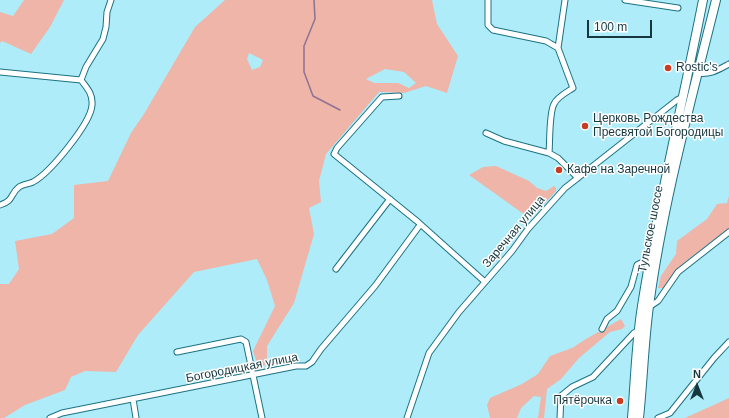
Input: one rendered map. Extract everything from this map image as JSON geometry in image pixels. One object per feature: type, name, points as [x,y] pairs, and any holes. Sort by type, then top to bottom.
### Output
[{"type":"main road","name":"Тульское шоссе","points":[[632,418],[639,330],[673,113],[684,96],[703,0]]},
{"type":"main road","name":"Тульское шоссе","points":[[639,418],[649,307],[663,221],[697,73],[716,0]]},
{"type":"street","points":[[81,80],[86,67],[104,39],[107,12],[111,0]]},
{"type":"street","points":[[488,0],[488,25],[492,30],[546,41],[558,48]]},
{"type":"street","points":[[549,153],[554,103],[562,95],[573,88],[558,48],[564,0]]},
{"type":"street","points":[[625,0],[678,8]]},
{"type":"street","points":[[697,73],[706,75],[716,72],[729,64]]},
{"type":"street","points":[[0,72],[81,80],[90,91],[92,105],[88,118],[71,144],[50,167],[34,182],[19,187],[8,203],[0,205]]},
{"type":"street","points":[[399,96],[382,97],[337,148],[334,154],[390,199],[485,282]]},
{"type":"street","name":"Заречная улица","points":[[407,418],[429,353],[459,312],[528,229],[565,188],[673,113],[677,100],[684,96]]},
{"type":"street","points":[[486,133],[504,141],[549,153],[558,158],[578,178]]},
{"type":"street","points":[[336,269],[390,199]]},
{"type":"street","name":"Богородицкая улица","points":[[50,418],[62,413],[306,366],[312,362],[321,349],[375,286],[420,225]]},
{"type":"street","points":[[649,307],[658,301],[678,272],[687,263],[729,232]]},
{"type":"street","points":[[602,329],[607,319],[617,311],[631,287],[637,265],[643,262],[650,263]]},
{"type":"street","points":[[560,418],[561,396],[572,387],[593,377],[634,333],[639,330]]},
{"type":"street","name":"Богородицкая улица","points":[[177,352],[241,339],[246,342],[253,375]]},
{"type":"street","points":[[658,418],[670,413],[714,358],[729,342]]},
{"type":"street","points":[[253,375],[262,418]]},
{"type":"street","points":[[133,399],[136,418]]},
{"type":"shaded area","points":[[24,0],[64,0],[50,27],[31,54],[2,41],[0,43],[0,12],[13,16]]},
{"type":"shaded area","points":[[225,0],[432,0],[437,24],[458,56],[447,93],[426,86],[404,93],[379,92],[326,154],[319,181],[321,202],[309,208],[314,234],[294,303],[267,346],[267,361],[264,366],[258,366],[253,351],[275,306],[267,280],[257,259],[194,272],[138,335],[116,372],[85,371],[71,377],[65,390],[25,405],[4,418],[0,418],[0,284],[9,284],[19,269],[15,241],[52,234],[74,218],[74,185],[108,181],[131,133],[144,114],[195,27]],"holes":[[[249,53],[263,60],[260,67],[252,70],[247,59]],[[385,69],[404,72],[416,83],[409,88],[398,83],[374,83],[366,79]]]},
{"type":"shaded area","points":[[496,166],[529,181],[537,188],[546,191],[554,186],[556,191],[538,211],[532,211],[525,215],[469,175],[483,167]]},
{"type":"shaded area","points":[[729,196],[729,229],[685,262],[664,288],[658,288],[661,276],[676,254],[677,241],[707,219],[717,204],[727,203]]},
{"type":"shaded area","points":[[621,319],[625,326],[622,329],[610,332],[579,358],[561,379],[547,389],[544,418],[538,418],[541,397],[534,396],[521,408],[517,418],[490,418],[487,405],[490,398],[522,384],[538,374],[550,356],[572,348]]},
{"type":"shaded area","points":[[729,398],[729,418],[685,418]]},
{"type":"waterway","points":[[314,0],[315,19],[304,46],[304,72],[313,96],[340,110]]},
{"type":"place","name":"Rostic's","points":[[668,68]]},
{"type":"place","name":"Церковь Рождества Пресвятой Богородицы","points":[[585,126]]},
{"type":"place","name":"Кафе на Заречной","points":[[559,170]]},
{"type":"place","name":"Пятёрочка","points":[[620,401]]}]
